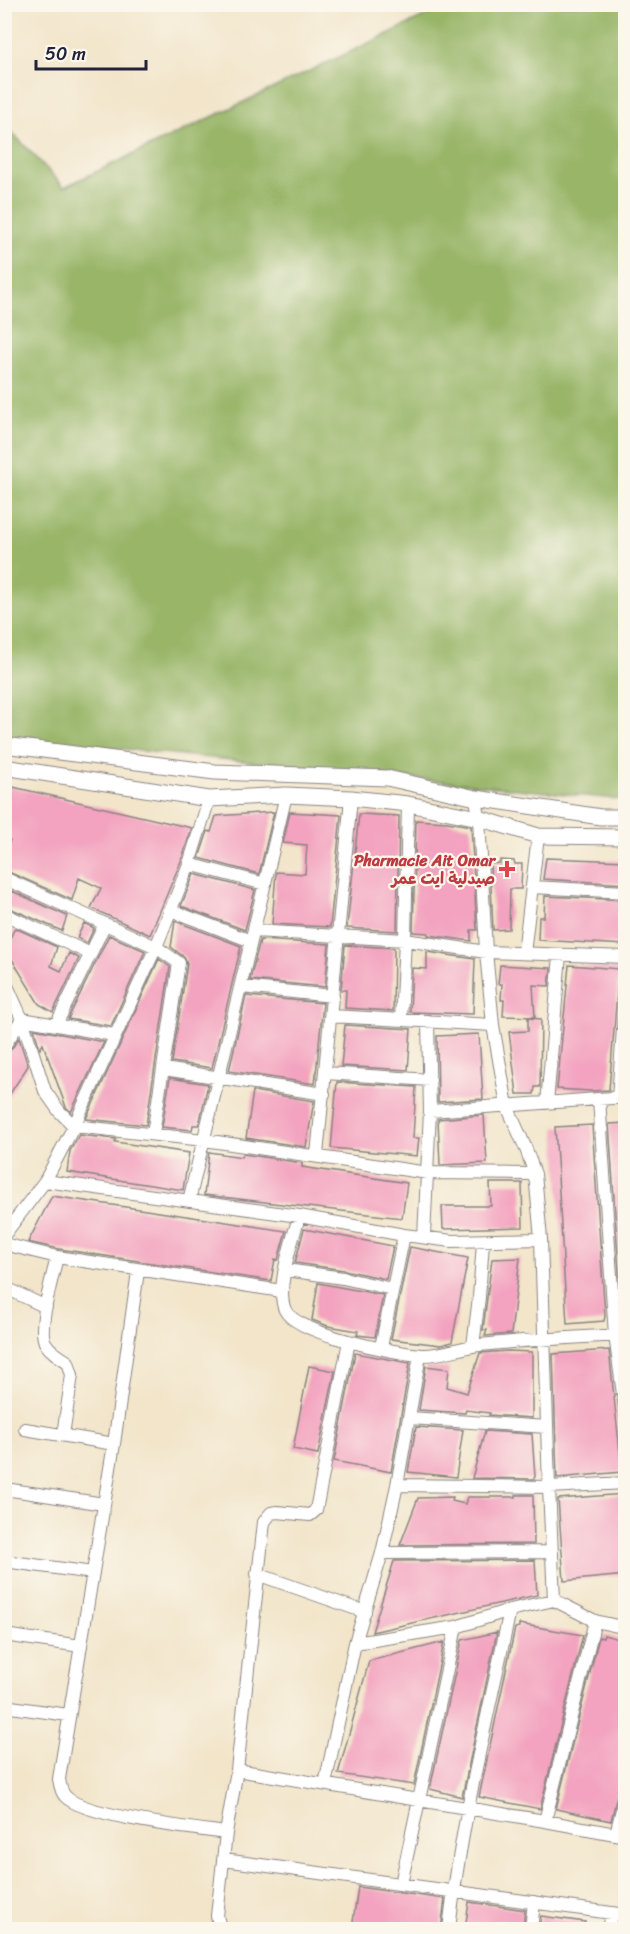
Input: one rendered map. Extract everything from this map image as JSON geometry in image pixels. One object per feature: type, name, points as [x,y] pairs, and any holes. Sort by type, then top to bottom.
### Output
[{"type":"street","points":[[4,745],[215,772],[387,778],[476,798],[601,817],[626,817]]},
{"type":"street","points":[[4,767],[208,799],[286,795],[351,798],[408,804],[479,818],[538,836],[626,837]]},
{"type":"street","points":[[189,1201],[286,795]]},
{"type":"street","points":[[317,1155],[351,798]]},
{"type":"street","points":[[476,798],[493,1025],[507,1106],[535,1174],[541,1239],[554,1600]]},
{"type":"street","points":[[4,1235],[45,1181],[74,1126],[156,947],[189,864],[208,799]]},
{"type":"street","points":[[400,1020],[405,940],[408,804]]},
{"type":"street","points":[[524,953],[538,836]]},
{"type":"street","points":[[189,864],[265,884]]},
{"type":"street","points":[[4,878],[156,947],[180,964],[153,1134]]},
{"type":"street","points":[[532,887],[626,892]]},
{"type":"street","points":[[170,910],[253,936],[338,935],[405,940],[486,952],[626,957]]},
{"type":"street","points":[[4,914],[91,954]]},
{"type":"street","points":[[56,1025],[105,924]]},
{"type":"street","points":[[547,1103],[560,955]]},
{"type":"street","points":[[5,981],[22,1018],[45,1091],[59,1111],[74,1126],[317,1155],[428,1173],[535,1174]]},
{"type":"street","points":[[241,987],[333,996]]},
{"type":"street","points":[[430,1111],[622,1097],[626,988]]},
{"type":"street","points":[[331,1017],[493,1025]]},
{"type":"street","points":[[22,1018],[114,1035]]},
{"type":"street","points":[[4,1046],[22,1018]]},
{"type":"street","points":[[424,1237],[430,1111],[428,1021]]},
{"type":"street","points":[[164,1069],[324,1094]]},
{"type":"street","points":[[326,1073],[430,1080]]},
{"type":"street","points":[[599,1099],[625,1413]]},
{"type":"street","points":[[45,1181],[299,1216],[404,1235],[452,1241],[541,1239]]},
{"type":"street","points":[[299,1216],[282,1292],[285,1310],[294,1320],[310,1329],[349,1341],[420,1355],[545,1338],[620,1335]]},
{"type":"street","points":[[381,1347],[404,1235]]},
{"type":"street","points":[[473,1346],[483,1242]]},
{"type":"street","points":[[4,1244],[57,1257],[282,1292]]},
{"type":"street","points":[[57,1257],[43,1328],[45,1343],[59,1357],[68,1362],[72,1375],[63,1435]]},
{"type":"street","points":[[286,1269],[392,1289]]},
{"type":"street","points":[[138,1270],[114,1444],[58,1779],[65,1796],[82,1808],[145,1821],[226,1833]]},
{"type":"street","points":[[4,1287],[46,1307]]},
{"type":"street","points":[[224,1929],[219,1924],[217,1916],[226,1833],[237,1770],[262,1530],[267,1516],[277,1512],[310,1515],[316,1510],[349,1341]]},
{"type":"street","points":[[325,1784],[356,1643],[382,1553],[397,1485],[420,1355]]},
{"type":"street","points":[[409,1418],[547,1427]]},
{"type":"street","points":[[25,1429],[114,1444]]},
{"type":"street","points":[[397,1485],[549,1488],[626,1483]]},
{"type":"street","points":[[5,1489],[104,1504]]},
{"type":"street","points":[[382,1553],[552,1552]]},
{"type":"street","points":[[4,1561],[93,1573]]},
{"type":"street","points":[[257,1575],[365,1612]]},
{"type":"street","points":[[356,1643],[456,1628],[510,1610],[554,1600],[595,1621],[626,1628]]},
{"type":"street","points":[[449,1929],[453,1891],[510,1610]]},
{"type":"street","points":[[545,1821],[595,1621]]},
{"type":"street","points":[[401,1884],[456,1628]]},
{"type":"street","points":[[4,1635],[81,1646]]},
{"type":"street","points":[[4,1706],[68,1715]]},
{"type":"street","points":[[237,1770],[621,1835],[626,1793]]},
{"type":"street","points":[[224,1860],[626,1915]]},
{"type":"street","points":[[531,1929],[534,1902]]},
{"type":"street","points":[[609,1929],[612,1913]]},
{"type":"green space","points":[[449,5],[625,5],[625,800],[5,737],[4,124],[64,187]]},
{"type":"building","points":[[4,785],[192,828],[181,861],[150,935],[91,908],[101,888],[79,878],[72,900],[4,870],[4,859],[10,840],[4,838]]},
{"type":"building","points":[[274,812],[259,874],[199,858],[216,816]]},
{"type":"building","points":[[290,812],[341,815],[330,927],[272,924],[276,872],[305,874],[307,845],[283,843]]},
{"type":"building","points":[[359,814],[399,816],[397,931],[347,928]]},
{"type":"building","points":[[416,820],[471,826],[477,930],[471,930],[471,941],[413,932]]},
{"type":"building","points":[[546,858],[626,861],[626,884],[543,879]]},
{"type":"building","points":[[500,860],[522,864],[521,889],[510,889],[509,929],[493,930],[490,864],[500,863]]},
{"type":"building","points":[[194,874],[255,890],[245,930],[181,906]]},
{"type":"building","points":[[12,891],[67,916],[62,931],[5,906]]},
{"type":"building","points":[[545,896],[626,900],[626,945],[538,940],[539,917],[544,917]]},
{"type":"building","points":[[175,921],[241,946],[212,1068],[172,1062],[187,964],[184,957],[171,947]]},
{"type":"building","points":[[84,923],[94,928],[87,943],[77,938]]},
{"type":"building","points":[[15,928],[57,947],[51,966],[61,971],[69,953],[79,958],[53,1012],[39,1004],[5,948]]},
{"type":"building","points":[[109,935],[145,951],[111,1026],[68,1019]]},
{"type":"building","points":[[260,940],[329,944],[325,987],[250,980]]},
{"type":"building","points":[[345,945],[394,948],[393,1011],[345,1008],[346,990],[341,990]]},
{"type":"building","points":[[427,952],[475,959],[473,1014],[410,1012],[412,968],[427,969]]},
{"type":"building","points":[[159,959],[170,967],[146,1125],[86,1119]]},
{"type":"building","points":[[500,965],[551,968],[549,986],[533,985],[535,1017],[503,1016],[502,984],[498,984]]},
{"type":"building","points":[[569,965],[619,969],[609,1090],[557,1089]]},
{"type":"building","points":[[246,996],[323,1003],[315,1084],[229,1071]]},
{"type":"building","points":[[528,1018],[541,1019],[540,1087],[535,1087],[534,1094],[517,1094],[509,1032],[528,1031]]},
{"type":"building","points":[[345,1025],[411,1029],[408,1070],[341,1066]]},
{"type":"building","points":[[34,1029],[104,1042],[71,1112],[66,1107],[43,1044],[40,1049]]},
{"type":"building","points":[[479,1034],[483,1099],[438,1102],[437,1036]]},
{"type":"building","points":[[19,1038],[28,1066],[4,1103],[4,1054],[10,1051]]},
{"type":"building","points":[[170,1078],[208,1084],[199,1125],[193,1125],[192,1130],[162,1127]]},
{"type":"building","points":[[337,1082],[416,1087],[413,1138],[419,1138],[417,1156],[331,1148]]},
{"type":"building","points":[[253,1091],[314,1101],[306,1147],[246,1138]]},
{"type":"building","points":[[484,1115],[487,1163],[440,1165],[438,1119]]},
{"type":"building","points":[[626,1123],[626,1315],[622,1315],[609,1124]]},
{"type":"building","points":[[592,1125],[605,1316],[604,1321],[567,1324],[555,1127]]},
{"type":"building","points":[[79,1135],[116,1139],[115,1142],[189,1153],[183,1190],[67,1172],[70,1151]]},
{"type":"building","points":[[209,1152],[242,1157],[243,1154],[302,1163],[302,1167],[407,1183],[402,1218],[204,1195]]},
{"type":"building","points":[[490,1183],[522,1183],[523,1227],[443,1229],[442,1206],[491,1206]]},
{"type":"building","points":[[52,1196],[286,1231],[278,1260],[275,1259],[271,1281],[59,1249],[28,1242]]},
{"type":"building","points":[[304,1229],[393,1246],[386,1279],[295,1263]]},
{"type":"building","points":[[410,1247],[468,1258],[452,1342],[441,1345],[391,1339]]},
{"type":"building","points":[[520,1258],[511,1334],[485,1336],[487,1330],[483,1330],[492,1259]]},
{"type":"building","points":[[318,1283],[383,1295],[375,1337],[357,1335],[358,1331],[328,1326],[312,1320]]},
{"type":"building","points":[[609,1350],[622,1472],[557,1478],[553,1354]]},
{"type":"building","points":[[532,1352],[532,1418],[489,1415],[490,1413],[466,1410],[465,1413],[419,1410],[426,1366],[449,1369],[447,1387],[467,1393],[480,1353]]},
{"type":"building","points":[[355,1353],[410,1363],[391,1472],[334,1461]]},
{"type":"building","points":[[309,1366],[335,1371],[318,1454],[293,1449]]},
{"type":"building","points":[[416,1427],[463,1430],[456,1477],[408,1472]]},
{"type":"building","points":[[485,1431],[532,1434],[535,1477],[533,1479],[472,1478]]},
{"type":"building","points":[[625,1494],[626,1575],[564,1581],[558,1499]]},
{"type":"building","points":[[516,1495],[533,1495],[534,1544],[400,1545],[418,1498],[453,1497],[452,1501],[465,1504],[467,1497],[516,1497]]},
{"type":"building","points":[[535,1560],[537,1595],[372,1632],[394,1561]]},
{"type":"building","points":[[519,1624],[583,1635],[540,1809],[479,1797],[515,1628],[519,1627]]},
{"type":"building","points":[[497,1632],[462,1797],[430,1789],[462,1640]]},
{"type":"building","points":[[604,1635],[626,1641],[626,1756],[611,1821],[556,1809],[599,1637],[603,1638]]},
{"type":"building","points":[[444,1642],[414,1785],[338,1774],[369,1661]]},
{"type":"building","points":[[358,1887],[445,1899],[441,1929],[352,1929]]},
{"type":"building","points":[[469,1902],[525,1910],[523,1929],[465,1929]]},
{"type":"building","points":[[541,1916],[585,1922],[584,1929],[539,1929]]},
{"type":"place","name":"Pharmacie Ait Omar صيدلية ايت عمر","points":[[507,869]]}]
